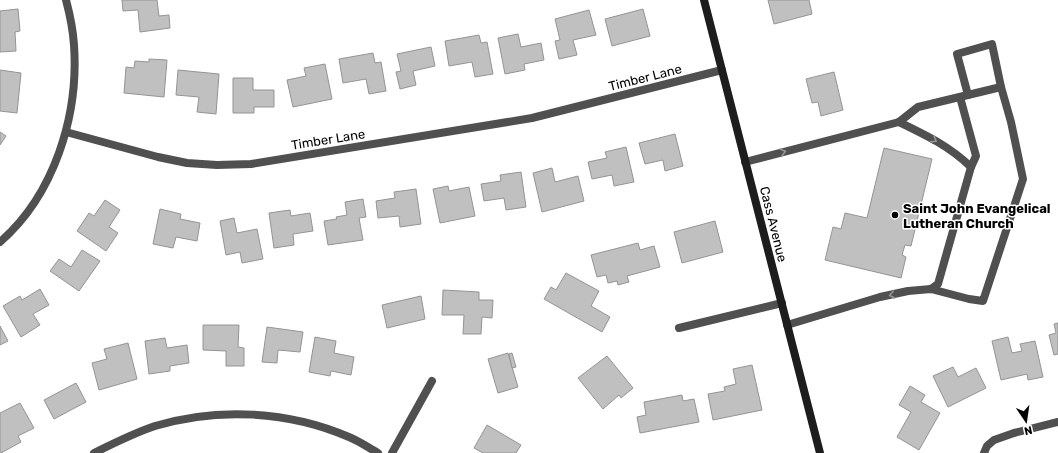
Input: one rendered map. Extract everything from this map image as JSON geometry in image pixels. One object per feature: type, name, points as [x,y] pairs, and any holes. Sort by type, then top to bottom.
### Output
[{"type":"main road","name":"Cass Avenue","points":[[704,0],[820,453]]},
{"type":"street","points":[[0,242],[10,234],[26,215],[43,188],[60,152],[66,132],[72,96],[74,46],[66,0]]},
{"type":"street","points":[[787,325],[880,297],[908,291],[931,289],[983,301],[1022,179],[1011,122],[1001,87],[992,44],[957,54],[976,156],[971,167],[938,284],[931,289]]},
{"type":"street","name":"Timber Lane","points":[[66,132],[158,157],[187,163],[216,165],[251,164],[532,118],[722,70]]},
{"type":"street","points":[[745,162],[899,122],[918,107],[1001,87]]},
{"type":"street","points":[[899,122],[927,135],[958,155],[971,167]]},
{"type":"street","points":[[679,328],[782,303]]},
{"type":"street","points":[[392,453],[432,381]]},
{"type":"street","points":[[94,453],[123,438],[155,427],[203,416],[230,414],[285,418],[312,424],[350,437],[378,453]]},
{"type":"street","points":[[984,453],[987,446],[994,440],[1014,433],[1058,422]]},
{"type":"building","points":[[122,0],[157,0],[159,16],[169,15],[170,28],[140,32],[138,10],[123,11]]},
{"type":"building","points":[[768,0],[809,0],[812,14],[774,24]]},
{"type":"building","points":[[18,9],[20,31],[15,32],[16,51],[0,52],[0,11]]},
{"type":"building","points":[[643,9],[650,36],[612,46],[605,19]]},
{"type":"building","points":[[589,10],[596,35],[573,40],[577,55],[559,59],[555,41],[560,40],[555,19]]},
{"type":"building","points":[[518,34],[521,47],[541,43],[544,60],[524,64],[525,70],[505,74],[498,38]]},
{"type":"building","points":[[479,35],[481,43],[487,42],[493,74],[475,77],[472,62],[449,66],[445,41]]},
{"type":"building","points":[[431,47],[435,66],[413,71],[416,85],[400,89],[396,72],[401,71],[397,54]]},
{"type":"building","points":[[373,53],[375,63],[381,62],[386,91],[369,94],[366,79],[343,83],[339,59]]},
{"type":"building","points":[[149,59],[167,60],[164,97],[124,93],[126,67],[134,68],[135,61],[149,62]]},
{"type":"building","points":[[325,64],[332,99],[293,107],[287,80],[306,76],[304,68]]},
{"type":"building","points":[[0,70],[21,73],[17,113],[0,111]]},
{"type":"building","points":[[178,70],[219,74],[216,114],[197,112],[199,97],[176,95]]},
{"type":"building","points":[[834,72],[843,110],[821,116],[818,102],[812,103],[806,79]]},
{"type":"building","points":[[233,78],[253,78],[253,90],[274,90],[274,107],[254,107],[254,113],[233,113]]},
{"type":"building","points":[[0,132],[6,136],[0,145]]},
{"type":"building","points":[[675,134],[683,166],[665,171],[663,160],[645,164],[639,143]]},
{"type":"building","points":[[626,147],[634,182],[614,186],[612,175],[592,179],[588,162],[607,158],[605,152]]},
{"type":"building","points":[[884,148],[932,159],[911,246],[905,245],[902,255],[906,257],[901,278],[825,260],[833,227],[841,229],[845,213],[867,218]]},
{"type":"building","points":[[552,168],[555,182],[578,176],[584,201],[542,212],[533,173]]},
{"type":"building","points":[[521,172],[526,207],[506,210],[504,198],[484,201],[481,184],[501,181],[500,175]]},
{"type":"building","points":[[448,186],[449,191],[469,187],[475,216],[440,223],[433,189]]},
{"type":"building","points":[[416,189],[421,224],[400,227],[399,216],[378,218],[376,201],[395,198],[394,192]]},
{"type":"building","points":[[363,199],[366,217],[359,218],[363,240],[328,245],[324,221],[337,219],[336,217],[347,215],[345,202]]},
{"type":"building","points":[[105,200],[120,210],[109,227],[118,233],[106,251],[77,231],[89,213],[94,216]]},
{"type":"building","points":[[160,209],[181,214],[180,219],[200,223],[197,241],[176,237],[173,248],[153,244]]},
{"type":"building","points":[[290,210],[291,216],[310,213],[313,231],[293,234],[294,245],[274,248],[269,213]]},
{"type":"building","points":[[234,218],[237,233],[257,229],[263,259],[242,263],[240,252],[226,255],[220,221]]},
{"type":"building","points":[[715,221],[723,252],[682,263],[674,232]]},
{"type":"building","points":[[638,243],[640,250],[654,246],[660,267],[627,276],[629,282],[618,285],[617,281],[608,283],[606,275],[597,277],[591,255]]},
{"type":"building","points":[[82,250],[100,261],[79,291],[50,271],[59,259],[71,267]]},
{"type":"building","points":[[566,273],[599,291],[591,306],[610,317],[602,332],[544,299],[551,287],[556,290]]},
{"type":"building","points":[[40,289],[49,305],[33,314],[40,325],[21,337],[3,306],[20,296],[22,300]]},
{"type":"building","points":[[443,290],[479,292],[479,300],[493,300],[492,318],[482,317],[481,334],[463,334],[464,315],[442,315]]},
{"type":"building","points":[[421,296],[425,319],[387,328],[382,305]]},
{"type":"building","points":[[1058,323],[1058,354],[1054,355],[1049,335],[1056,333],[1054,324]]},
{"type":"building","points":[[203,325],[239,325],[238,347],[244,348],[244,366],[226,366],[226,351],[203,350]]},
{"type":"building","points":[[0,326],[8,341],[0,345]]},
{"type":"building","points":[[267,327],[303,332],[300,352],[278,350],[277,363],[262,362]]},
{"type":"building","points":[[315,337],[336,341],[334,353],[354,357],[351,375],[331,371],[330,376],[309,372]]},
{"type":"building","points":[[1008,337],[1012,353],[1022,351],[1020,344],[1035,341],[1043,377],[1028,380],[1027,374],[1001,380],[992,341]]},
{"type":"building","points":[[165,338],[167,348],[187,345],[189,363],[170,366],[170,371],[149,374],[145,341]]},
{"type":"building","points":[[128,343],[137,379],[99,390],[92,363],[107,359],[104,349]]},
{"type":"building","points":[[508,353],[518,387],[498,393],[488,359]]},
{"type":"building","points":[[512,353],[516,367],[512,368],[509,354]]},
{"type":"building","points":[[607,356],[633,388],[621,398],[619,395],[603,409],[578,378]]},
{"type":"building","points":[[752,365],[762,410],[713,420],[708,394],[725,391],[724,387],[736,384],[733,369]]},
{"type":"building","points":[[953,367],[958,377],[976,368],[986,388],[948,407],[933,376]]},
{"type":"building","points":[[76,383],[86,402],[54,419],[44,400]]},
{"type":"building","points":[[910,386],[925,395],[921,402],[940,413],[919,450],[897,437],[911,412],[899,405]]},
{"type":"building","points":[[682,395],[683,401],[694,399],[699,422],[640,433],[637,417],[646,415],[644,402]]},
{"type":"building","points":[[20,403],[34,428],[18,436],[21,442],[1,453],[0,413]]},
{"type":"building","points":[[487,425],[521,445],[516,453],[483,453],[474,448]]},
{"type":"place","name":"Saint John Evangelical Lutheran Church","points":[[895,215]]}]
